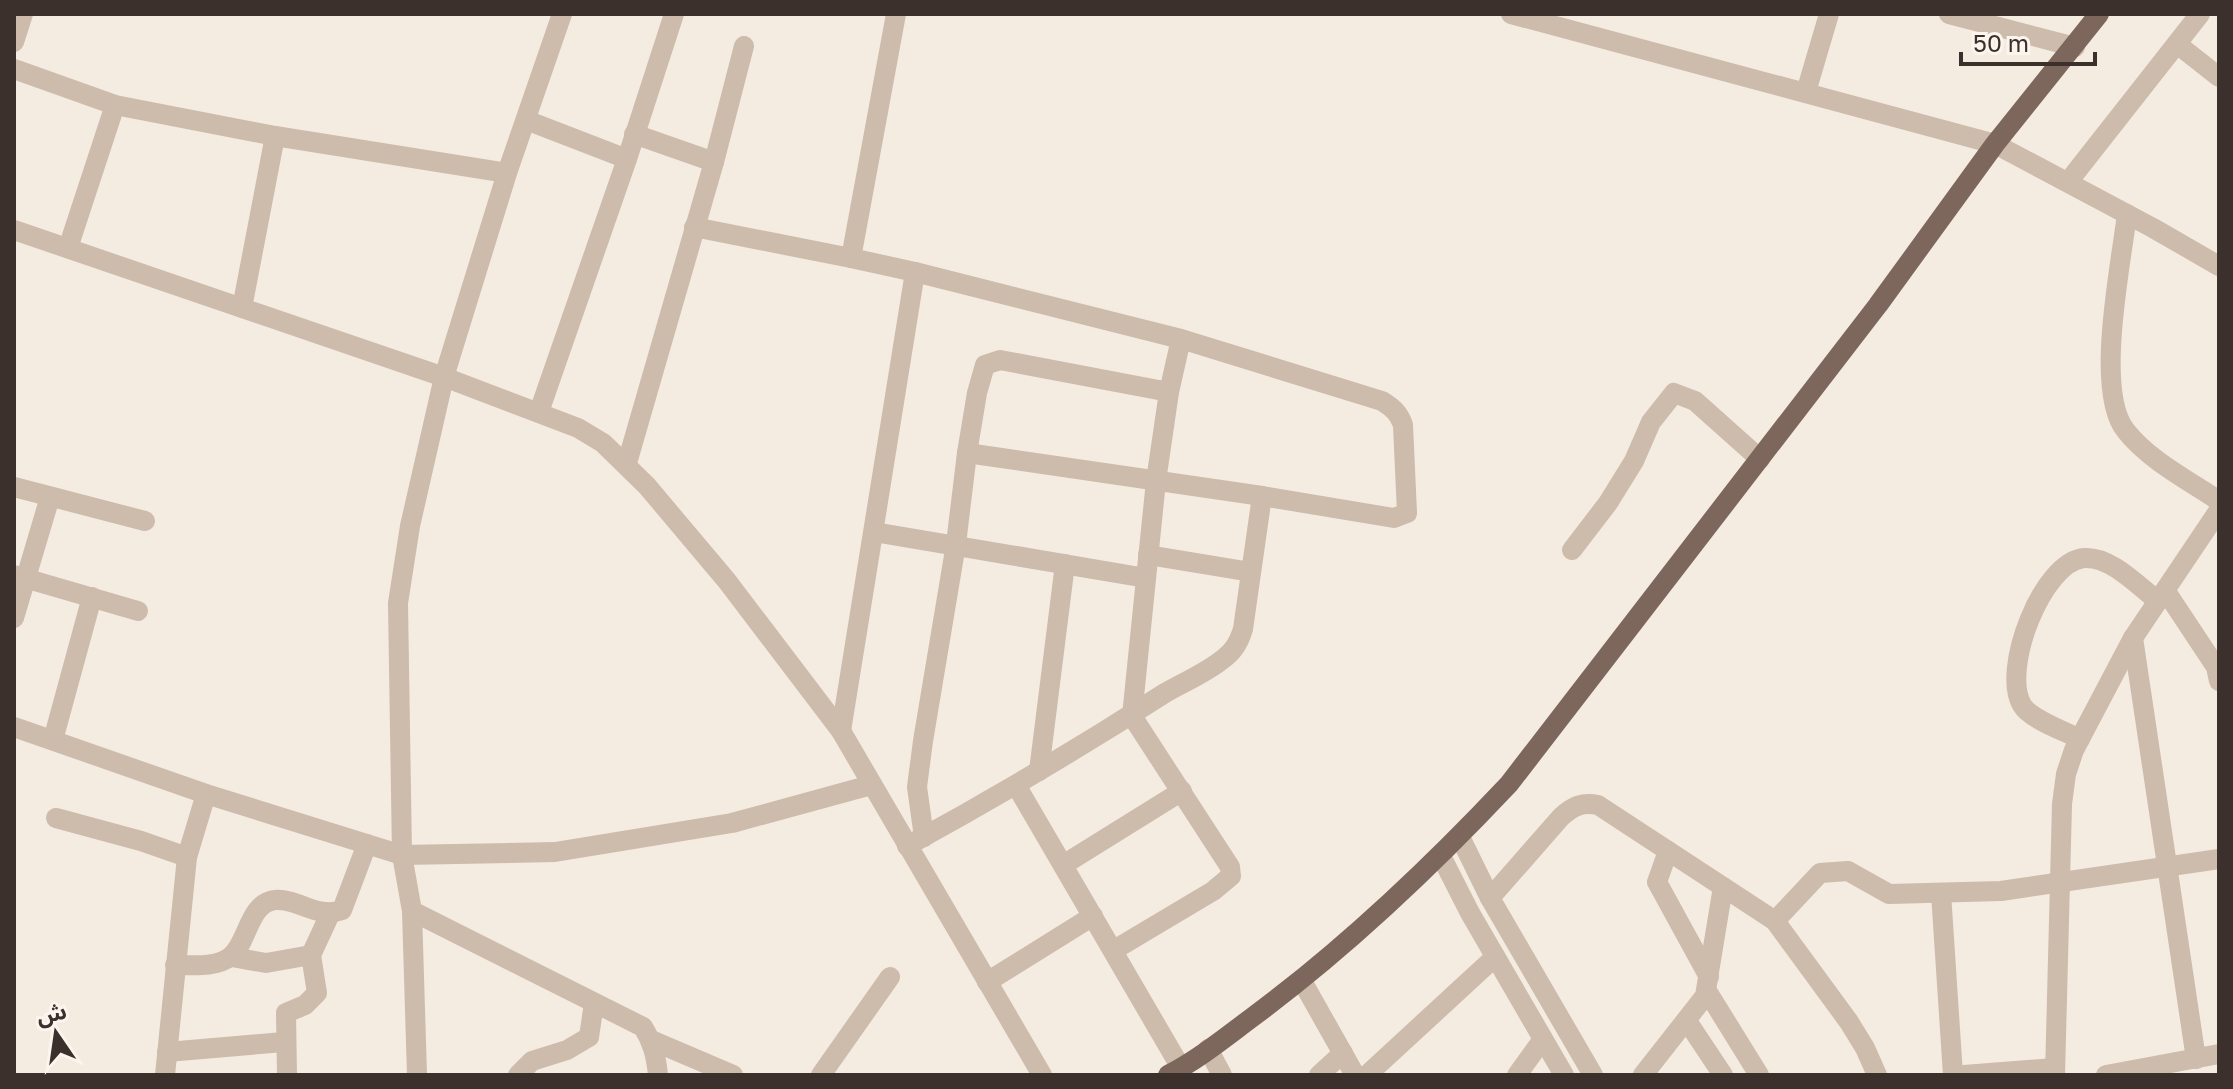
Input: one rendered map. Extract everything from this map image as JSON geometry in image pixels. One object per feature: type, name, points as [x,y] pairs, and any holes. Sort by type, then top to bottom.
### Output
[{"type":"main road","points":[[1175,1072],[1302,981],[1441,856],[1539,747],[1878,305],[1995,144],[2099,14]]},
{"type":"street","points":[[14,42],[23,14]]},
{"type":"street","points":[[417,1075],[412,911],[402,855],[398,603],[410,526],[444,377],[507,173],[562,14]]},
{"type":"street","points":[[539,412],[674,14]]},
{"type":"street","points":[[851,258],[896,14]]},
{"type":"street","points":[[1511,14],[1995,144],[2219,266]]},
{"type":"street","points":[[1806,92],[1829,14]]},
{"type":"street","points":[[1949,14],[2075,47]]},
{"type":"street","points":[[2068,182],[2200,14]]},
{"type":"street","points":[[2177,44],[2219,77]]},
{"type":"street","points":[[627,463],[714,162],[744,46]]},
{"type":"street","points":[[14,69],[115,105],[275,136],[507,173]]},
{"type":"street","points":[[68,248],[115,105]]},
{"type":"street","points":[[526,120],[627,159]]},
{"type":"street","points":[[634,134],[714,162]]},
{"type":"street","points":[[242,308],[275,136]]},
{"type":"street","points":[[2127,214],[2109,367],[2115,411],[2124,429],[2144,450],[2219,501]]},
{"type":"street","points":[[694,227],[915,272],[1181,339],[1382,401],[1392,406],[1401,417],[1409,510],[1403,516],[1394,518],[967,453]]},
{"type":"street","points":[[14,230],[444,377],[578,428],[603,443],[627,463],[727,581],[841,731],[871,785],[916,842],[987,982],[1042,1075]]},
{"type":"street","points":[[841,731],[915,272]]},
{"type":"street","points":[[1114,950],[1213,891],[1231,876],[1230,867],[1132,716],[1156,481],[1169,392],[1181,339]]},
{"type":"street","points":[[916,842],[917,787],[956,544],[967,453],[985,365],[993,360],[1169,392]]},
{"type":"street","points":[[1572,550],[1608,503],[1634,461],[1651,422],[1674,393],[1695,401],[1760,459]]},
{"type":"street","points":[[14,487],[145,521]]},
{"type":"street","points":[[916,842],[1132,716],[1211,668],[1231,652],[1243,629],[1262,496]]},
{"type":"street","points":[[14,618],[20,576],[50,497]]},
{"type":"street","points":[[1964,1075],[2055,1072],[2062,804],[2066,774],[2080,739],[2133,638],[2219,510]]},
{"type":"street","points":[[874,532],[1146,578]]},
{"type":"street","points":[[1148,555],[1251,572]]},
{"type":"street","points":[[2080,739],[2029,713],[2020,703],[2017,659],[2042,590],[2067,566],[2082,558],[2113,566],[2161,595],[2218,672]]},
{"type":"street","points":[[1039,771],[1065,564]]},
{"type":"street","points":[[20,576],[138,611]]},
{"type":"street","points":[[53,740],[92,597]]},
{"type":"street","points":[[2133,638],[2196,1059]]},
{"type":"street","points":[[14,727],[206,794],[402,855],[555,852],[732,823],[871,785]]},
{"type":"street","points":[[1016,785],[1114,950],[1175,1072]]},
{"type":"street","points":[[1063,865],[1182,791]]},
{"type":"street","points":[[165,1075],[187,857],[206,794]]},
{"type":"street","points":[[1490,898],[1561,817],[1579,804],[1598,805],[1775,921],[1849,1022],[1877,1075]]},
{"type":"street","points":[[56,818],[187,857]]},
{"type":"street","points":[[1460,837],[1490,898],[1593,1075]]},
{"type":"street","points":[[232,957],[260,907],[275,900],[330,914],[342,910],[367,844]]},
{"type":"street","points":[[1668,851],[1657,882],[1708,984],[1759,1075]]},
{"type":"street","points":[[1441,856],[1564,1075]]},
{"type":"street","points":[[1775,921],[1820,873],[1848,871],[1889,894],[2001,891],[2219,859]]},
{"type":"street","points":[[1643,1075],[1687,1021],[1708,984],[1723,887]]},
{"type":"street","points":[[1941,893],[1953,1075]]},
{"type":"street","points":[[412,911],[643,1027],[651,1040],[658,1075]]},
{"type":"street","points":[[287,1075],[284,1042],[286,1013],[305,1005],[317,993],[311,955],[330,914]]},
{"type":"street","points":[[987,982],[1093,916]]},
{"type":"street","points":[[175,965],[213,964],[232,957],[266,963],[311,955]]},
{"type":"street","points":[[1367,1075],[1495,957]]},
{"type":"street","points":[[821,1075],[890,977]]},
{"type":"street","points":[[1302,981],[1355,1075]]},
{"type":"street","points":[[518,1075],[532,1061],[567,1050],[589,1037],[594,1003]]},
{"type":"street","points":[[1687,1021],[1723,1075]]},
{"type":"street","points":[[1517,1075],[1543,1039]]},
{"type":"street","points":[[651,1040],[733,1075]]},
{"type":"street","points":[[167,1052],[284,1042]]},
{"type":"street","points":[[1208,1049],[1222,1075]]},
{"type":"street","points":[[1319,1075],[1343,1053]]},
{"type":"street","points":[[2106,1075],[2219,1054]]}]
